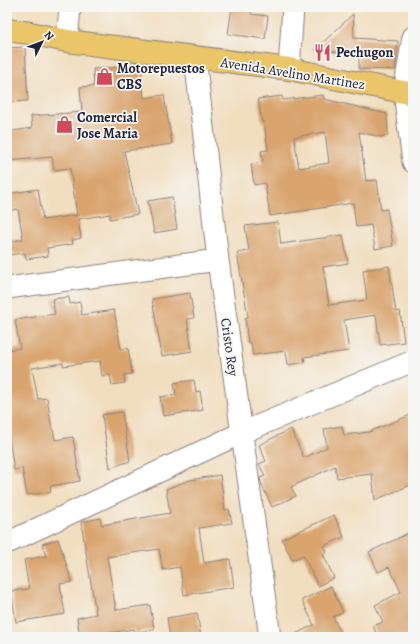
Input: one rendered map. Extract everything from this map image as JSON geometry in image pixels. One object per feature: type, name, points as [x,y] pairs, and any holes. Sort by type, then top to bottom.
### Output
[{"type":"main road","name":"Avenida Avelino Martinez","points":[[7,30],[30,33],[66,41],[289,69],[408,93]]},
{"type":"street","points":[[66,41],[70,7]]},
{"type":"street","points":[[289,69],[293,7]]},
{"type":"street","points":[[413,37],[408,93],[413,162]]},
{"type":"street","name":"Cristo Rey","points":[[195,57],[218,260],[270,637]]},
{"type":"street","points":[[7,288],[218,260]]},
{"type":"street","points":[[7,543],[241,433],[413,361]]},
{"type":"building","points":[[232,7],[252,7],[251,14],[268,16],[265,39],[228,34]]},
{"type":"building","points":[[353,14],[354,38],[398,41],[395,70],[359,69],[359,54],[315,50]]},
{"type":"building","points":[[25,47],[28,101],[7,102],[7,48]]},
{"type":"building","points":[[141,63],[144,98],[164,95],[172,144],[124,151],[138,214],[110,219],[110,214],[78,219],[81,238],[72,240],[73,244],[47,248],[48,256],[26,259],[25,253],[7,255],[7,242],[23,239],[18,209],[7,211],[7,194],[38,189],[43,220],[77,215],[70,168],[54,170],[52,157],[7,161],[7,132],[32,128],[31,116],[82,112],[80,87],[94,86],[93,69],[126,67],[126,64]]},
{"type":"building","points":[[323,95],[324,99],[387,114],[388,135],[381,137],[359,132],[366,181],[377,180],[381,210],[387,209],[393,246],[375,249],[371,225],[356,227],[353,203],[270,216],[265,183],[254,185],[251,164],[263,162],[261,151],[268,150],[264,122],[262,122],[258,99],[282,96],[283,100]],"holes":[[[325,132],[329,163],[299,168],[294,137]]]},
{"type":"building","points":[[172,197],[177,229],[154,233],[148,201]]},
{"type":"building","points":[[278,222],[281,244],[343,235],[348,263],[323,267],[329,305],[367,300],[363,270],[389,266],[396,312],[400,311],[404,342],[380,345],[376,315],[344,320],[349,351],[304,357],[305,362],[288,365],[286,351],[253,355],[251,343],[248,343],[245,318],[248,317],[237,253],[249,251],[245,226]]},
{"type":"building","points":[[190,293],[194,318],[187,319],[192,351],[162,356],[152,299]]},
{"type":"building","points":[[69,297],[70,304],[80,302],[82,315],[114,310],[121,349],[128,348],[132,374],[124,375],[125,383],[112,385],[110,375],[102,376],[100,361],[63,366],[63,363],[32,368],[38,399],[47,398],[55,440],[73,437],[80,481],[50,486],[51,492],[27,495],[22,468],[14,470],[7,426],[7,350],[20,348],[15,320],[55,314],[52,299]]},
{"type":"building","points":[[194,380],[196,392],[200,391],[203,410],[163,416],[160,397],[176,395],[174,383]]},
{"type":"building","points":[[122,412],[130,461],[110,468],[102,415]]},
{"type":"building","points":[[413,414],[413,484],[375,500],[372,474],[337,478],[335,466],[291,487],[296,496],[272,507],[261,483],[260,478],[265,476],[259,464],[266,461],[259,445],[291,429],[304,458],[327,447],[324,429],[342,426],[344,435],[369,432]]},
{"type":"building","points":[[220,475],[225,510],[229,509],[232,523],[199,528],[204,563],[230,559],[234,587],[184,595],[180,567],[163,570],[159,549],[107,557],[116,610],[150,605],[154,629],[135,633],[134,629],[97,635],[98,637],[80,637],[77,618],[96,614],[81,522],[100,518],[102,525],[170,513],[166,489],[190,480]]},
{"type":"building","points":[[334,515],[344,537],[324,546],[327,552],[323,554],[334,578],[318,586],[303,555],[292,560],[282,539]]},
{"type":"building","points":[[413,531],[413,637],[378,637],[373,626],[383,622],[375,605],[401,592],[389,567],[378,572],[369,552]]},
{"type":"building","points":[[58,539],[72,582],[60,584],[65,614],[16,622],[11,591],[29,589],[24,560],[46,556],[42,544]]},
{"type":"building","points":[[331,586],[343,612],[333,617],[343,637],[289,637],[314,625],[302,600]]},
{"type":"building","points":[[197,613],[201,637],[170,637],[167,618]]},
{"type":"place","name":"Pechugon","points":[[323,52]]},
{"type":"place","name":"Motorepuestos CBS","points":[[104,76]]},
{"type":"place","name":"Comercial Jose Maria","points":[[64,125]]}]
